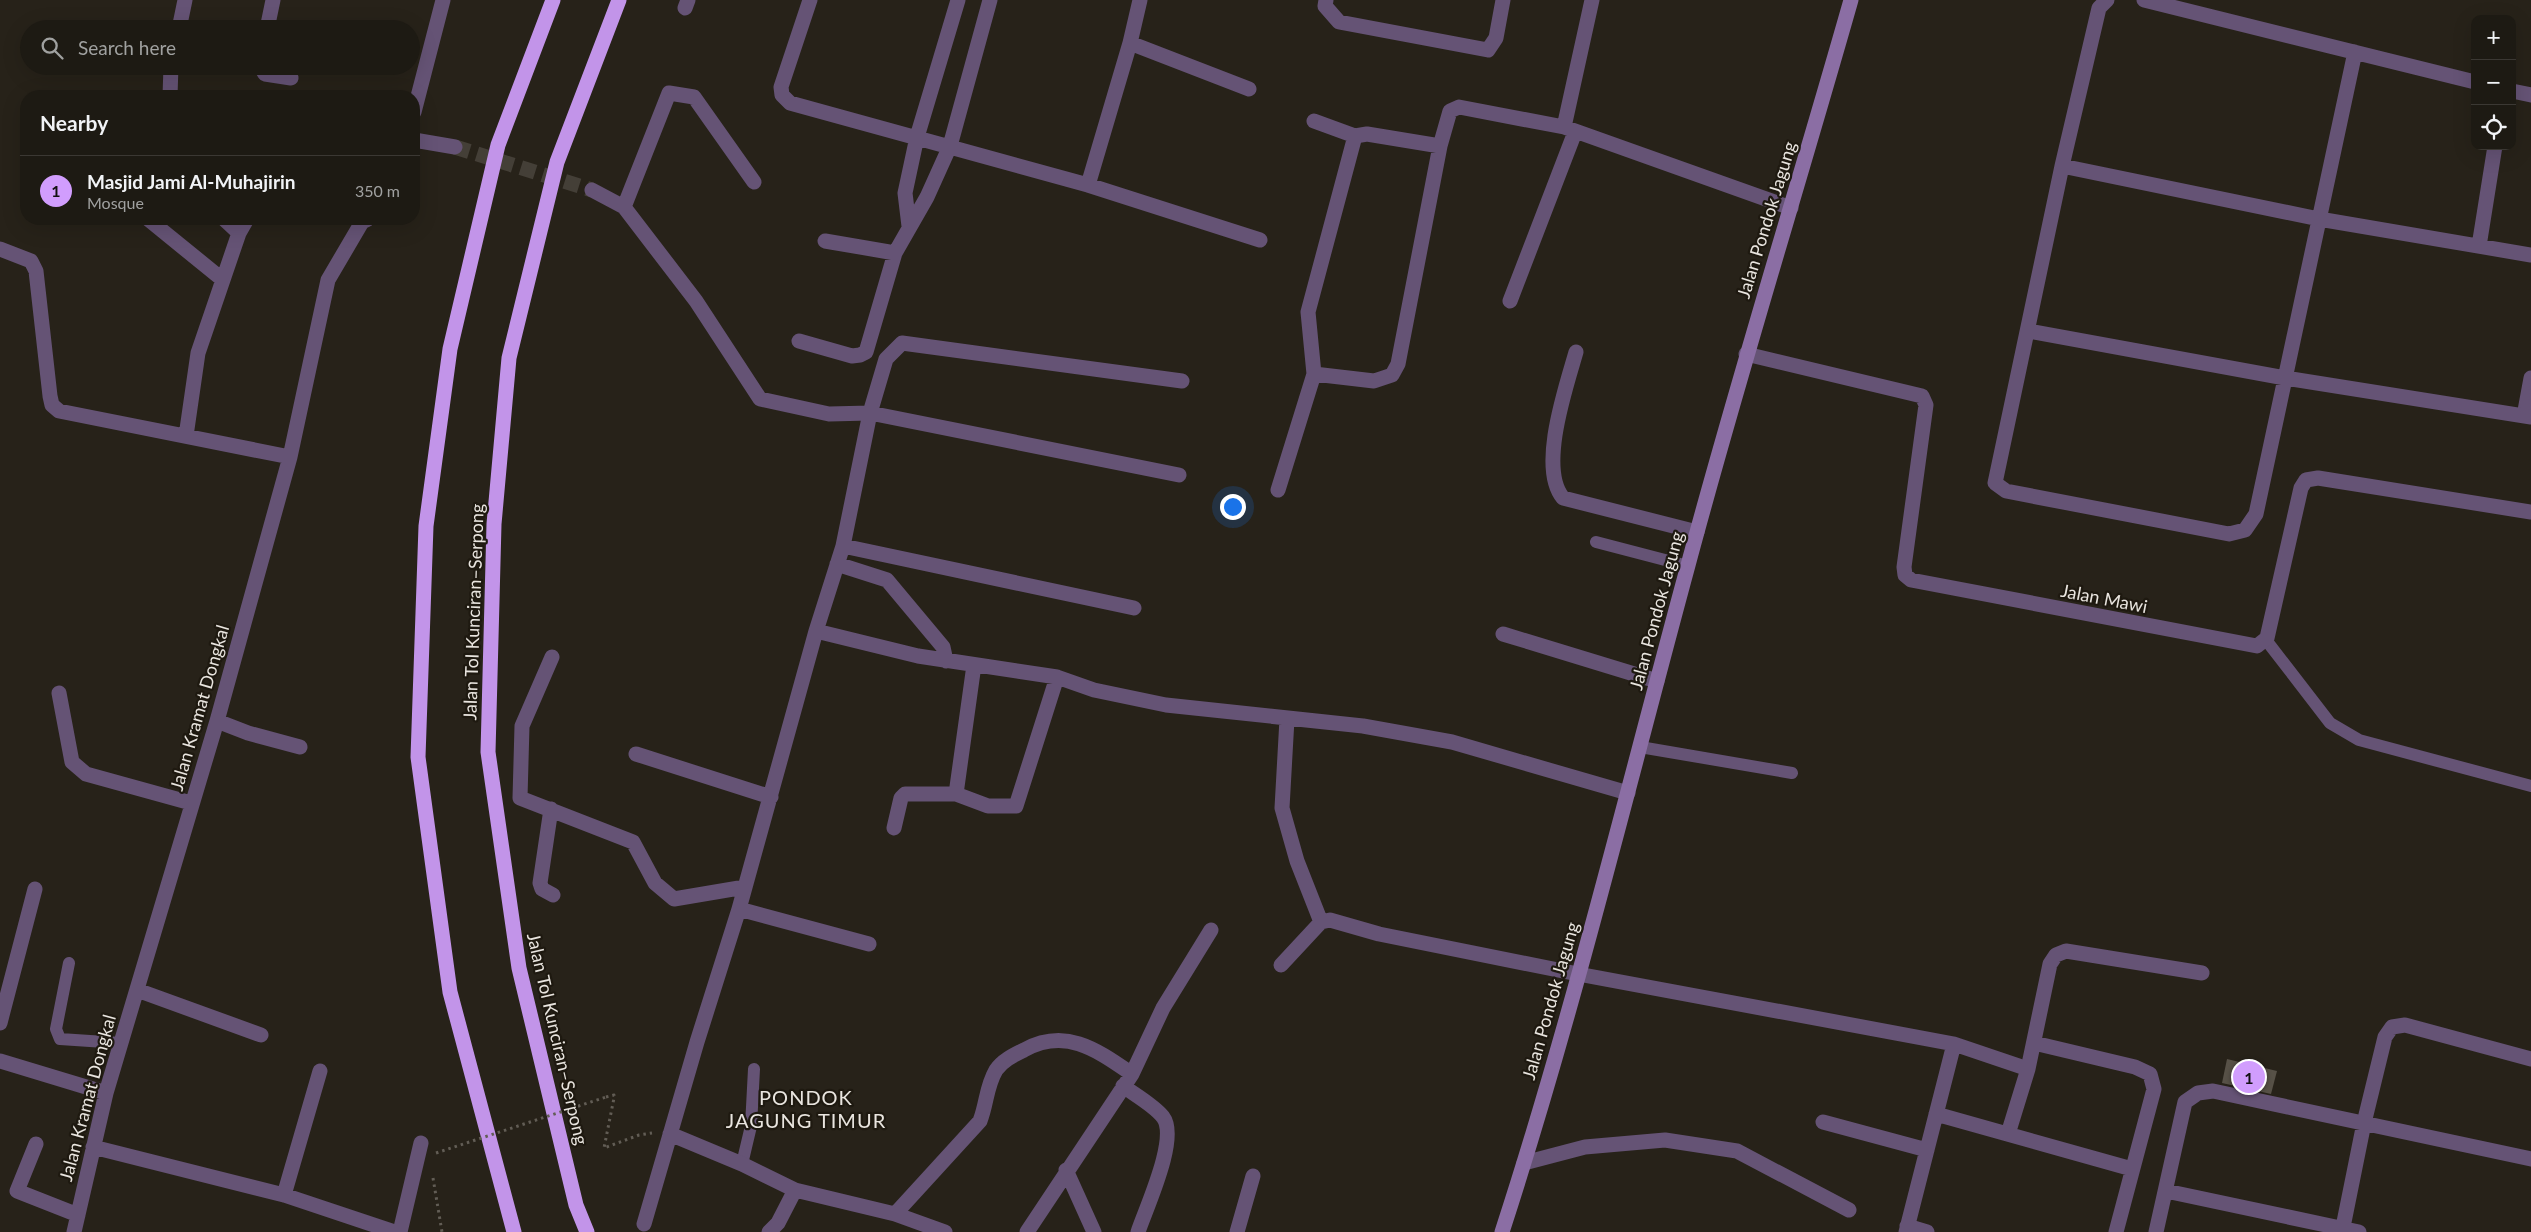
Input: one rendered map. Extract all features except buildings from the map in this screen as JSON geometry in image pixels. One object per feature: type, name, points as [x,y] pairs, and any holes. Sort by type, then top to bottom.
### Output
[{"type":"highway","points":[[514,1232],[450,992],[418,747],[426,526],[450,350],[498,145],[553,0]]},
{"type":"highway","name":"Jalan Tol Kunciran–Serpong","points":[[587,1232],[576,1205],[519,968],[488,752],[494,524],[509,358],[557,162],[619,0]]},
{"type":"street","points":[[181,20],[185,0]]},
{"type":"street","points":[[269,20],[273,0]]},
{"type":"street","points":[[420,90],[443,0]]},
{"type":"street","points":[[810,0],[781,87],[785,100],[1088,185],[1260,240]]},
{"type":"street","points":[[908,226],[905,193],[917,137],[958,0]]},
{"type":"street","points":[[799,340],[852,356],[860,356],[866,352],[895,253],[908,226],[927,197],[950,146],[990,0]]},
{"type":"street","points":[[1088,185],[1130,43],[1140,0]]},
{"type":"street","points":[[1326,0],[1325,6],[1339,22],[1488,50],[1496,38],[1504,0]]},
{"type":"street","points":[[1510,302],[1570,130],[1592,0]]},
{"type":"street","name":"Jalan Pondok Jagung","points":[[1502,1232],[1524,1163],[1578,974],[1746,354],[1791,208],[1851,0]]},
{"type":"street","points":[[2107,0],[2099,8],[2062,166],[2029,330],[1995,483],[2001,490],[2229,534],[2245,530],[2256,514],[2355,52]]},
{"type":"street","points":[[2144,0],[2471,81]]},
{"type":"street","points":[[1130,43],[1249,89]]},
{"type":"street","points":[[170,90],[171,75]]},
{"type":"street","points":[[272,75],[291,78]]},
{"type":"street","points":[[2516,92],[2531,95]]},
{"type":"street","points":[[624,207],[669,94],[694,97],[754,182]]},
{"type":"street","points":[[1314,374],[1374,381],[1392,375],[1398,364],[1440,146],[1450,111],[1459,107],[1570,130],[1791,208]]},
{"type":"street","points":[[1314,121],[1355,136],[1367,134],[1440,146]]},
{"type":"street","points":[[1278,490],[1314,374],[1308,312],[1355,136]]},
{"type":"street","points":[[420,141],[455,147]]},
{"type":"street","points":[[2479,246],[2494,150]]},
{"type":"street","points":[[2062,166],[2319,218],[2531,255]]},
{"type":"street","points":[[592,190],[624,207],[696,301],[760,399],[829,414],[870,414],[1179,475]]},
{"type":"street","points":[[155,225],[223,280]]},
{"type":"street","points":[[230,225],[239,233]]},
{"type":"street","points":[[186,436],[198,353],[239,233],[244,225]]},
{"type":"street","name":"Jalan Kramat Dongkal","points":[[74,1232],[106,1093],[217,721],[290,457],[328,280],[360,225]]},
{"type":"street","points":[[825,241],[895,253]]},
{"type":"street","points":[[0,249],[31,260],[36,271],[52,405],[59,411],[290,457]]},
{"type":"street","points":[[2029,330],[2285,378],[2528,417],[2531,378]]},
{"type":"street","points":[[644,1224],[740,909],[816,631],[843,546],[870,414],[886,359],[902,343],[1182,381]]},
{"type":"street","points":[[1576,352],[1555,424],[1554,480],[1558,492],[1563,498],[1697,532]]},
{"type":"street","name":"Jalan Mawi","points":[[1746,354],[1922,396],[1926,405],[1904,567],[1905,575],[1910,580],[2248,646],[2257,646],[2266,640]]},
{"type":"street","points":[[2266,640],[2301,488],[2306,480],[2318,478],[2531,512]]},
{"type":"street","points":[[843,546],[1134,608]]},
{"type":"street","points":[[837,564],[887,580],[943,647],[946,661]]},
{"type":"street","points":[[816,631],[918,656],[1057,677],[1094,690],[1166,705],[1363,726],[1452,742],[1628,793]]},
{"type":"street","points":[[1503,634],[1657,681]]},
{"type":"street","points":[[552,657],[522,726],[518,794],[520,798],[633,842],[654,883],[674,900],[745,887]]},
{"type":"street","points":[[956,794],[974,665]]},
{"type":"street","points":[[894,828],[901,798],[905,794],[956,794],[988,806],[1016,806],[1057,677]]},
{"type":"street","points":[[59,693],[72,762],[86,774],[191,803]]},
{"type":"street","points":[[1287,719],[1282,808],[1296,861],[1322,922]]},
{"type":"street","points":[[217,721],[248,733],[300,746]]},
{"type":"street","points":[[636,754],[771,797]]},
{"type":"street","points":[[551,809],[540,884],[542,889],[553,895]]},
{"type":"street","points":[[0,1023],[35,889]]},
{"type":"street","points":[[740,909],[869,944]]},
{"type":"street","points":[[1281,965],[1322,922],[1330,920],[1379,934],[1578,974],[1954,1044],[2028,1069]]},
{"type":"street","points":[[1026,1232],[1127,1080],[1163,1008],[1211,930]]},
{"type":"street","points":[[2008,1134],[2028,1069],[2050,964],[2056,955],[2066,951],[2202,973]]},
{"type":"street","points":[[137,990],[261,1035]]},
{"type":"street","points":[[2342,1230],[2364,1124],[2385,1037],[2392,1027],[2405,1025],[2531,1059]]},
{"type":"street","points":[[896,1214],[980,1120],[985,1108],[986,1093],[997,1069],[1009,1058],[1045,1040],[1055,1039],[1086,1045],[1127,1080],[1163,1117],[1168,1134],[1163,1161],[1138,1232]]},
{"type":"street","points":[[2034,1043],[2135,1067],[2150,1074],[2154,1088],[2116,1232]]},
{"type":"street","points":[[1927,1232],[1906,1229],[1954,1044]]},
{"type":"street","points":[[0,1061],[106,1093]]},
{"type":"street","points":[[284,1195],[320,1071]]},
{"type":"street","points":[[2156,1232],[2185,1102],[2198,1093],[2213,1092],[2531,1159]]},
{"type":"street","points":[[1936,1114],[2132,1169]]},
{"type":"street","points":[[1823,1122],[1927,1150]]},
{"type":"street","points":[[670,1134],[742,1164],[795,1190],[896,1214],[945,1232]]},
{"type":"street","points":[[1524,1163],[1585,1147],[1665,1140],[1737,1151],[1850,1210]]},
{"type":"street","points":[[400,1232],[422,1143]]},
{"type":"street","points":[[36,1144],[17,1191],[78,1215]]},
{"type":"street","points":[[93,1147],[284,1195],[394,1232]]},
{"type":"street","points":[[1066,1170],[1094,1232]]},
{"type":"street","points":[[1237,1232],[1253,1176]]},
{"type":"street","points":[[769,1232],[778,1223],[795,1190]]},
{"type":"street","points":[[2166,1191],[2342,1230],[2359,1232]]},
{"type":"lane","points":[[1596,542],[1688,566]]},
{"type":"lane","points":[[2266,640],[2330,724],[2359,740],[2531,786]]},
{"type":"lane","points":[[1640,746],[1792,773]]},
{"type":"lane","points":[[69,963],[56,1029],[57,1036],[60,1039],[120,1044]]},
{"type":"lane","points":[[742,1164],[751,1126],[754,1069]]},
{"type":"path","points":[[433,1158],[436,1153],[614,1095],[603,1148],[607,1149],[639,1135]]},
{"type":"path","points":[[432,1170],[442,1232]]},
{"type":"tunnel","points":[[455,147],[592,190]]},
{"type":"place","name":"Masjid Jami Al-Muhajirin","points":[[2249,1077]]},
{"type":"district","name":"PONDOK JAGUNG TIMUR","points":[[806,1110]]}]
